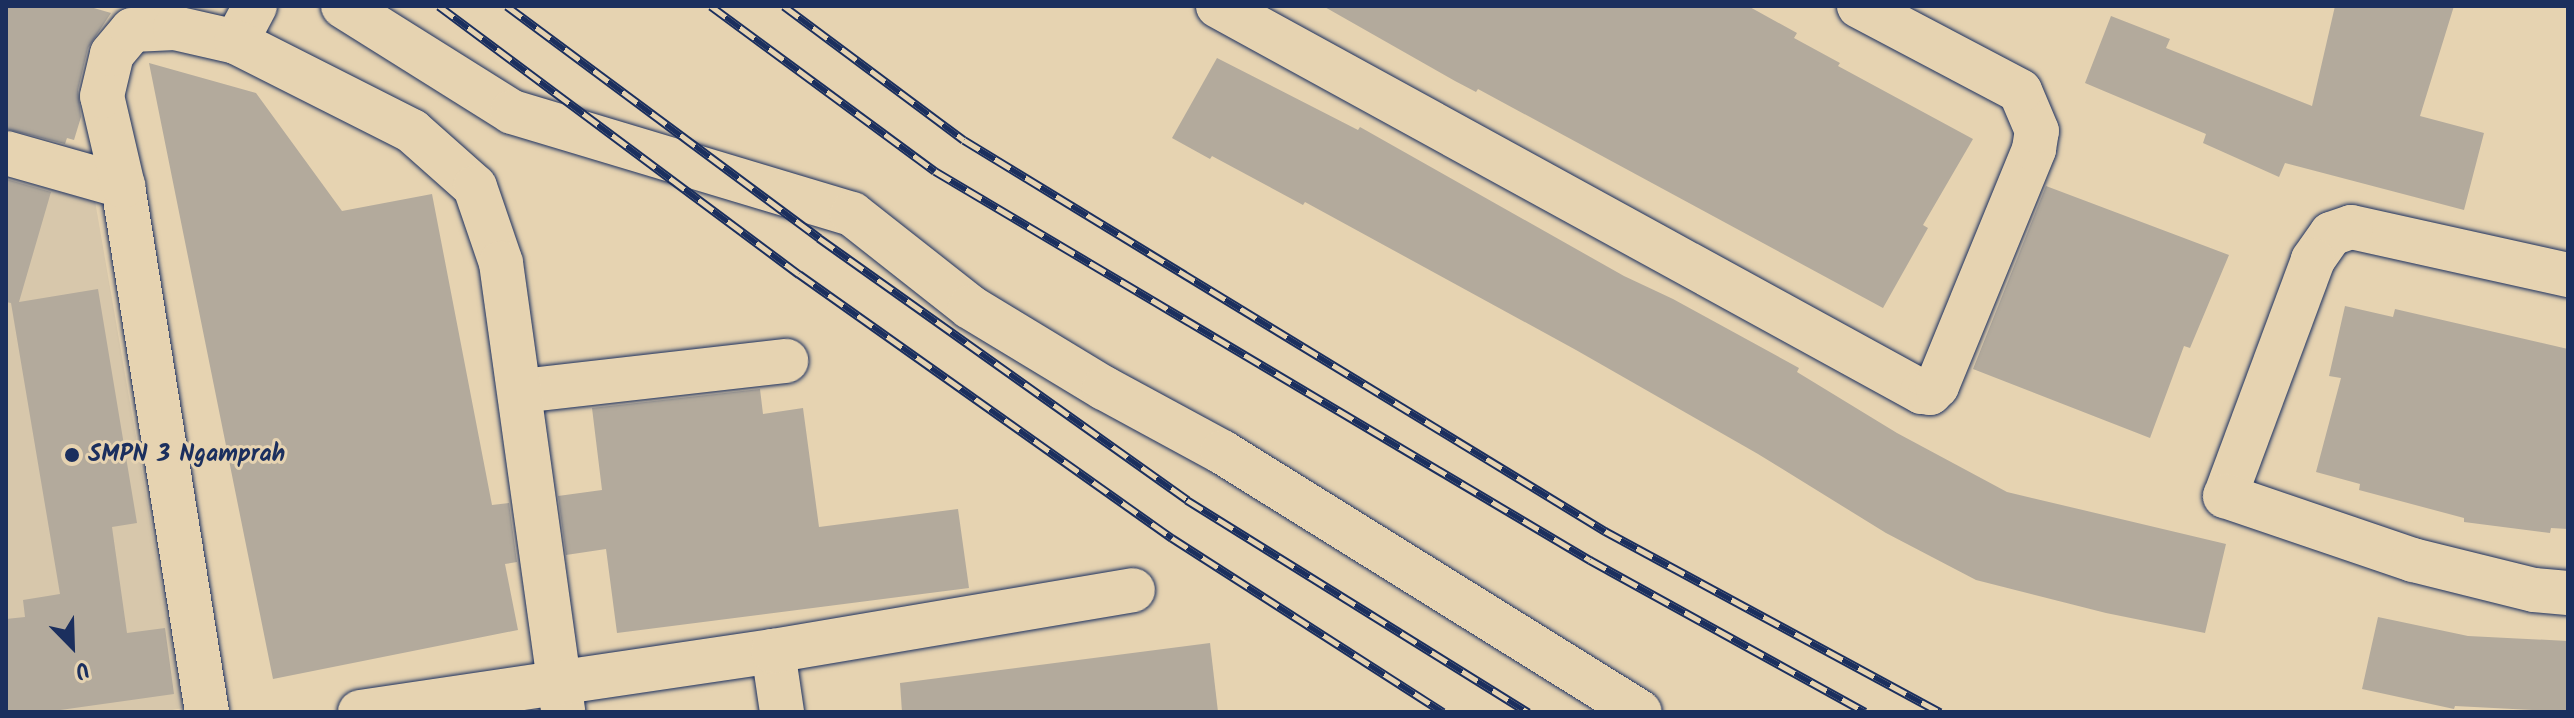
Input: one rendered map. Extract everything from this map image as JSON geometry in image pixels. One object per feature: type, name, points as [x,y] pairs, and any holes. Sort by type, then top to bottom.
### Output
[{"type":"street","points":[[343,6],[512,112],[852,214],[970,307],[1104,388],[1222,452],[1640,712]]},
{"type":"street","points":[[1218,6],[1922,392],[1930,393],[1937,386],[2012,204],[2034,149],[2037,131],[2020,91],[1859,6]]},
{"type":"street","points":[[207,712],[123,186],[102,96],[112,54],[132,30],[245,24],[412,131],[475,187],[501,263],[561,697]]},
{"type":"street","points":[[6,153],[123,186]]},
{"type":"street","points":[[2568,275],[2351,227],[2331,234],[2313,260],[2225,496],[2413,560],[2534,590],[2568,593]]},
{"type":"street","points":[[521,391],[786,361]]},
{"type":"street","points":[[360,712],[561,697],[773,651],[1133,590]]},
{"type":"street","points":[[773,651],[782,712]]},
{"type":"shaded area","name":"SMPN 3 Ngamprah","points":[[6,178],[95,201],[183,708],[161,712],[6,712]]},
{"type":"building","points":[[6,6],[87,6],[111,13],[88,48],[78,90],[81,117],[74,140],[67,138],[65,144],[6,129]]},
{"type":"building","points":[[1323,6],[1748,6],[1797,33],[1794,38],[1840,63],[1838,66],[1973,139],[1923,225],[1928,228],[1883,308],[1478,89],[1476,92],[1455,81]]},
{"type":"building","points":[[2335,6],[2454,6],[2420,116],[2484,133],[2464,210],[2285,163],[2279,177],[2203,143],[2206,134],[2085,83],[2111,16],[2170,39],[2166,48],[2312,106]]},
{"type":"building","points":[[1217,58],[1358,130],[1360,127],[1624,276],[1673,299],[1799,368],[1797,372],[1897,433],[2007,492],[2226,544],[2205,633],[2106,613],[1976,580],[1886,533],[1758,454],[1576,350],[1305,202],[1303,205],[1172,138]]},
{"type":"building","points":[[149,63],[256,93],[342,211],[432,194],[492,505],[509,503],[517,562],[505,564],[518,630],[273,679]]},
{"type":"building","name":"SMPN 3 Ngamprah","points":[[6,179],[51,192],[19,302],[98,289],[137,523],[112,527],[127,633],[165,628],[174,694],[46,712],[6,712],[6,619],[25,617],[23,600],[60,594],[11,303],[6,302]]},
{"type":"building","points":[[2046,186],[2229,255],[2190,348],[2184,346],[2150,438],[1973,369]]},
{"type":"building","points":[[2345,306],[2393,317],[2395,309],[2568,349],[2568,529],[2551,528],[2550,533],[2464,522],[2464,518],[2359,490],[2360,484],[2316,472],[2341,378],[2329,376]]},
{"type":"building","points":[[760,389],[763,414],[803,408],[819,527],[958,509],[969,588],[617,633],[606,549],[566,555],[558,496],[602,490],[592,408]]},
{"type":"building","points":[[2378,617],[2468,636],[2568,641],[2568,712],[2455,706],[2454,709],[2362,689]]},
{"type":"building","points":[[1210,643],[1218,712],[902,712],[900,683]]},
{"type":"railway","points":[[439,6],[799,274],[1172,538],[1443,712]]},
{"type":"railway","points":[[507,6],[819,238],[1187,500],[1528,712]]},
{"type":"railway","points":[[711,6],[935,171],[1590,560],[1865,712]]},
{"type":"railway","points":[[784,6],[964,140],[1605,531],[1940,712]]},
{"type":"place","name":"SMPN 3 Ngamprah","points":[[72,455]]}]
